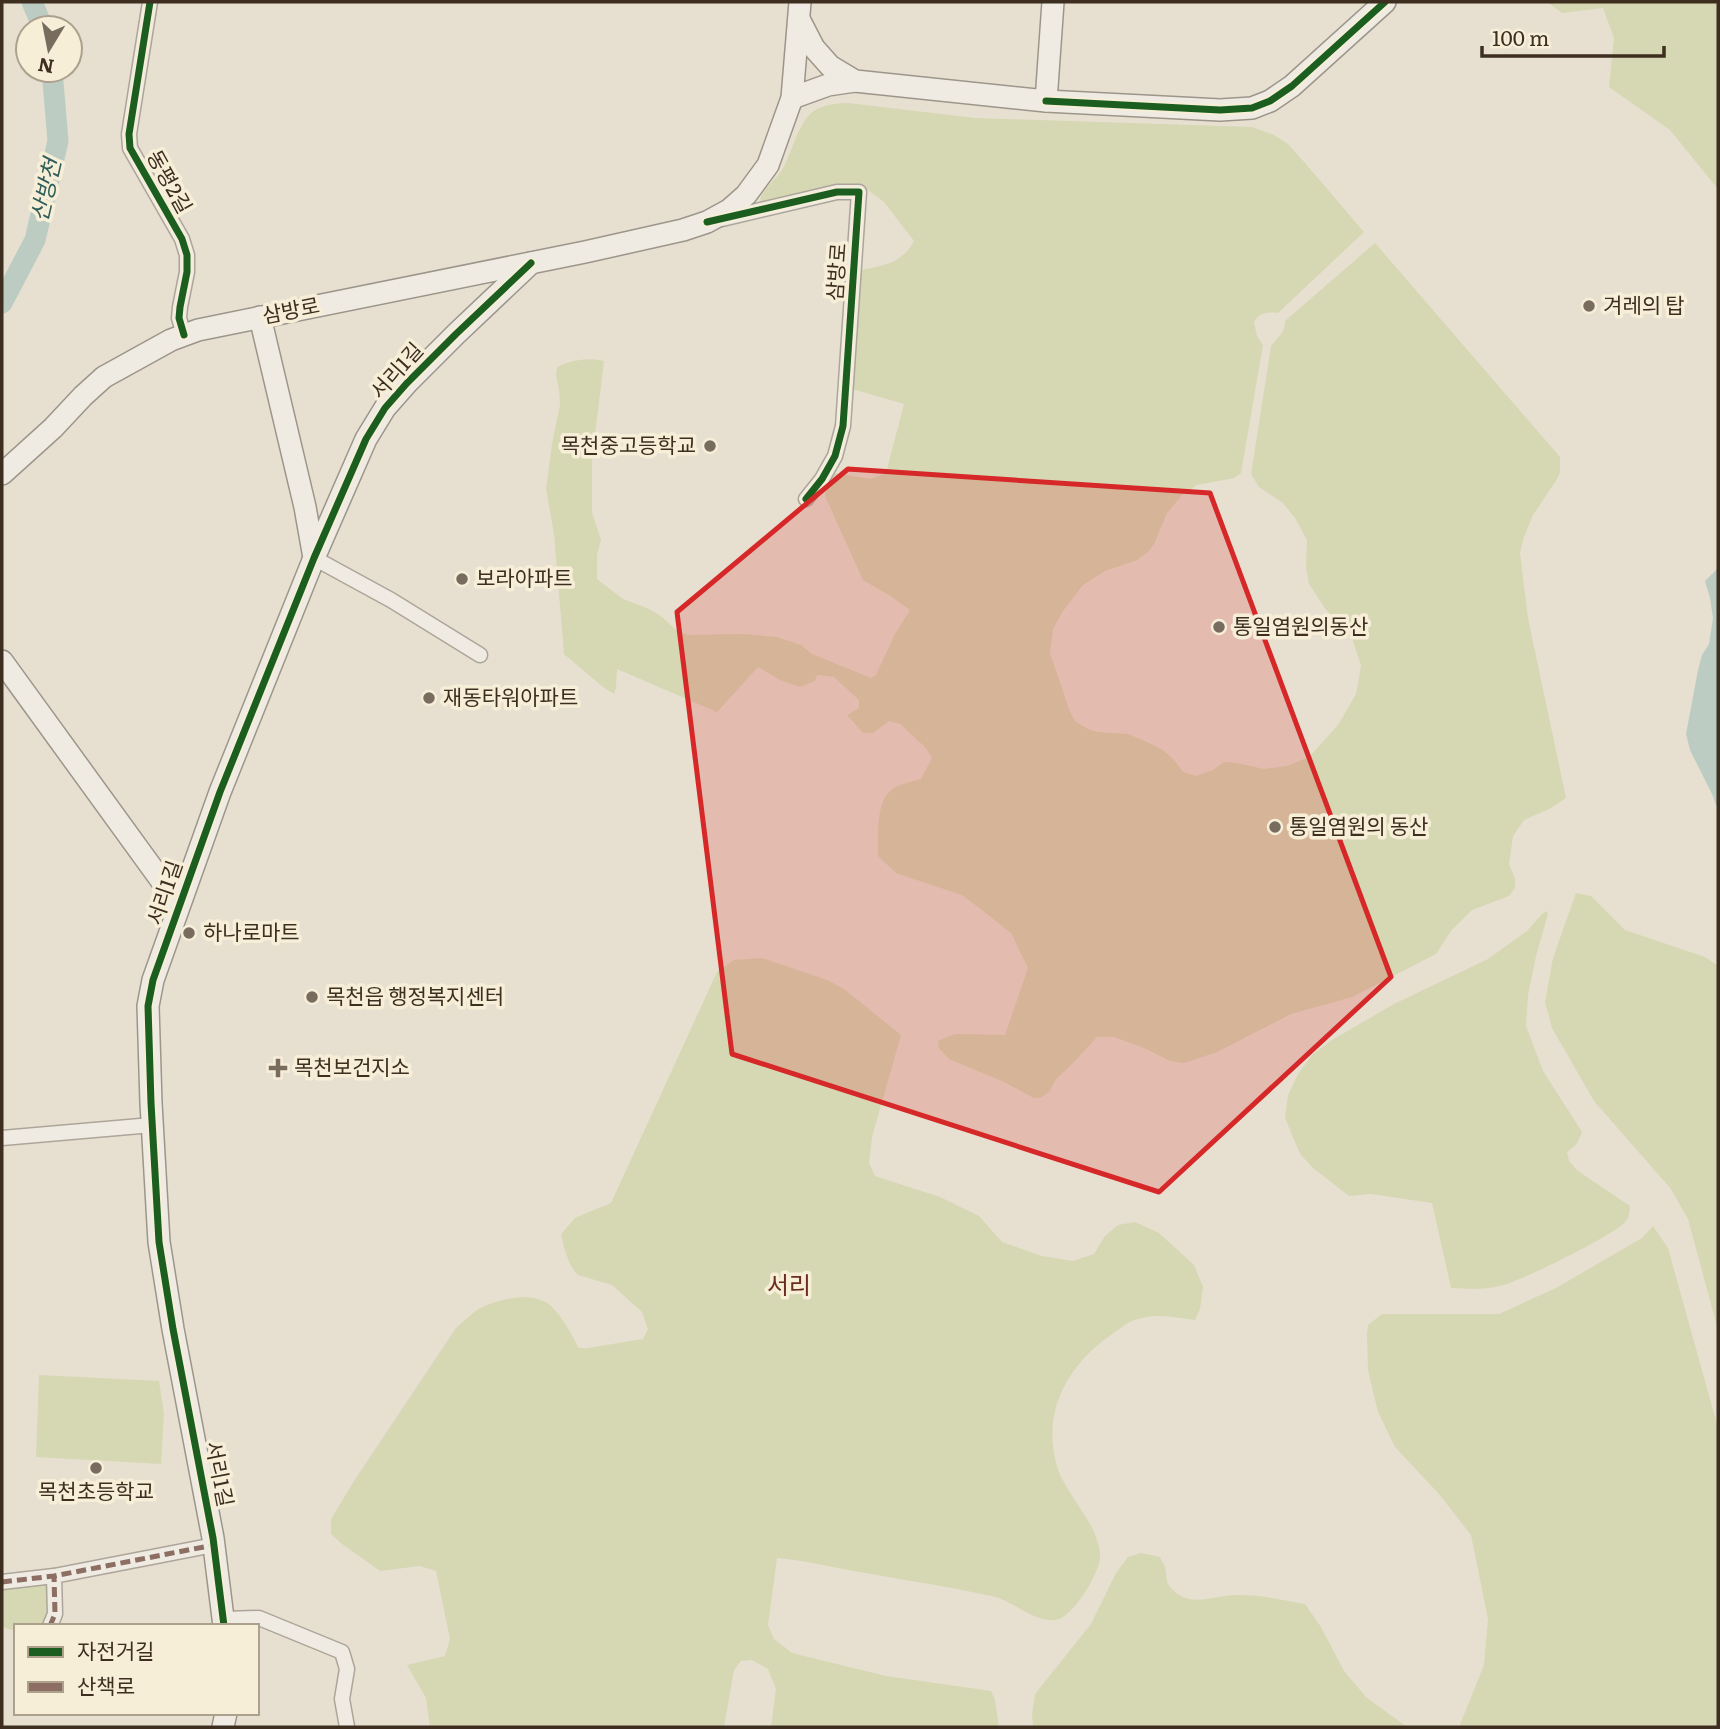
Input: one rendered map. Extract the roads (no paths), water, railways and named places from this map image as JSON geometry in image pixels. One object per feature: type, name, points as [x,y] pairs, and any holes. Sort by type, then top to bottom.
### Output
[{"type":"street","name":"동평2길","points":[[150,2],[129,134],[130,148],[182,239],[187,255],[187,272],[179,318],[184,335]]},
{"type":"street","points":[[1046,101],[1053,2]]},
{"type":"street","points":[[792,97],[828,85],[855,82],[1046,101],[1220,110],[1252,108],[1270,101],[1292,86],[1385,2]]},
{"type":"street","name":"삼방로","points":[[707,222],[729,210],[746,195],[768,164],[792,97],[800,10]]},
{"type":"street","points":[[800,10],[814,48],[830,66],[855,82]]},
{"type":"street","name":"삼방로","points":[[2,474],[104,377],[171,340],[198,330],[531,263],[683,230],[837,192],[859,192],[843,426],[835,456],[806,499]]},
{"type":"street","name":"서리1길","points":[[224,1623],[214,1545],[159,1242],[148,1006],[153,980],[230,767],[314,558],[366,439],[385,408],[456,334],[531,263]]},
{"type":"street","points":[[260,317],[305,507],[314,558],[391,600],[481,655]]},
{"type":"street","points":[[2,662],[179,905]]},
{"type":"street","points":[[2,1138],[152,1125]]},
{"type":"street","points":[[2,1582],[54,1576],[214,1545]]},
{"type":"street","points":[[54,1576],[58,1619]]},
{"type":"street","points":[[224,1623],[259,1618],[342,1652],[347,1669],[342,1699],[347,1727]]},
{"type":"waterway","name":"산방천","points":[[32,2],[37,14]]},
{"type":"waterway","name":"산방천","points":[[2,303],[35,240],[58,141],[53,84]]},
{"type":"place","name":"겨레의 탑","points":[[1589,306]]},
{"type":"place","name":"목천중고등학교","points":[[710,446]]},
{"type":"place","name":"보라아파트","points":[[462,579]]},
{"type":"place","name":"통일염원의동산","points":[[1219,627]]},
{"type":"place","name":"재동타워아파트","points":[[429,698]]},
{"type":"place","name":"통일염원의 동산","points":[[1275,827]]},
{"type":"place","name":"하나로마트","points":[[189,933]]},
{"type":"place","name":"목천읍 행정복지센터","points":[[312,997]]},
{"type":"place","name":"목천보건지소","points":[[278,1068]]},
{"type":"place","name":"목천초등학교","points":[[96,1468]]},
{"type":"district","name":"서리","points":[[789,1286]]}]
